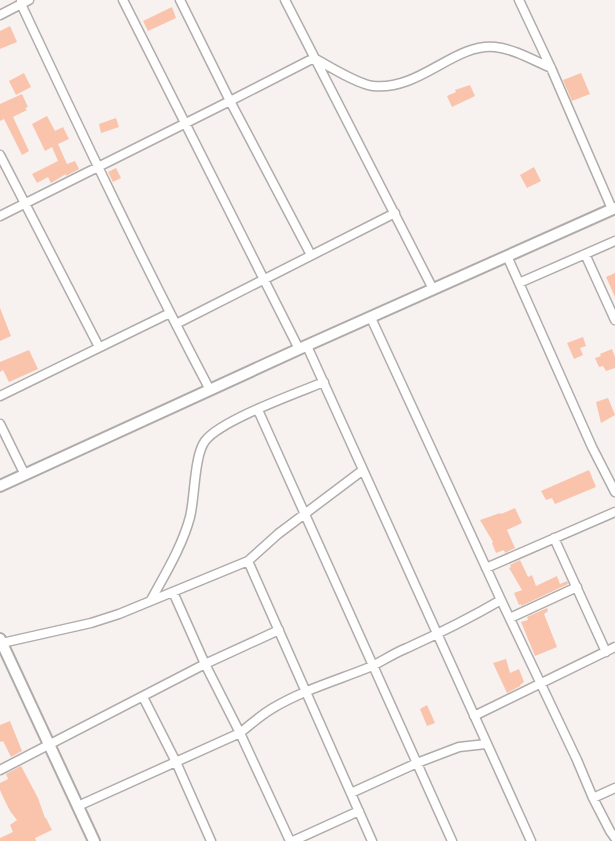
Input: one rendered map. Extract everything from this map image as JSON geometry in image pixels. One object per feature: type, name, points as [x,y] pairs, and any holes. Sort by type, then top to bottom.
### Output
[{"type":"street","points":[[123,0],[264,279],[324,382],[531,841]]},
{"type":"street","points":[[180,0],[310,255]]},
{"type":"street","points":[[285,0],[433,289]]},
{"type":"street","points":[[0,486],[614,208],[519,0]]},
{"type":"street","points":[[0,15],[24,1],[98,166],[210,390]]},
{"type":"street","points":[[314,58],[372,86],[404,82],[475,49],[494,46],[512,51],[551,68]]},
{"type":"street","points":[[0,216],[314,58]]},
{"type":"street","points":[[0,154],[99,347]]},
{"type":"street","points":[[176,324],[395,213]]},
{"type":"street","points":[[519,283],[615,241]]},
{"type":"street","points":[[585,254],[615,320]]},
{"type":"street","points":[[507,256],[592,447],[615,492]]},
{"type":"street","points":[[0,396],[170,313]]},
{"type":"street","points":[[370,318],[578,760],[593,798],[615,838]]},
{"type":"street","points":[[151,600],[178,549],[190,518],[201,448],[206,440],[235,421],[324,382]]},
{"type":"street","points":[[258,410],[452,841]]},
{"type":"street","points":[[0,423],[25,475]]},
{"type":"street","points":[[94,841],[1,641],[119,614],[248,561],[304,513],[363,470]]},
{"type":"street","points":[[486,568],[615,512]]},
{"type":"street","points":[[554,538],[606,652]]},
{"type":"street","points":[[248,561],[372,841]]},
{"type":"street","points":[[510,618],[577,587]]},
{"type":"street","points":[[173,592],[205,664],[291,841],[359,811]]},
{"type":"street","points":[[78,806],[240,733],[276,706],[437,635],[501,600]]},
{"type":"street","points":[[0,770],[205,664],[279,630]]},
{"type":"street","points":[[474,716],[615,647]]},
{"type":"street","points":[[143,697],[176,762],[211,841]]},
{"type":"street","points":[[351,793],[459,747],[486,744]]},
{"type":"street","points":[[593,798],[615,788]]},
{"type":"building","points":[[172,7],[176,18],[148,31],[143,21]]},
{"type":"building","points":[[10,26],[17,42],[0,49],[0,31]]},
{"type":"building","points":[[24,73],[31,87],[16,95],[9,81]]},
{"type":"building","points":[[581,73],[590,94],[572,101],[563,80]]},
{"type":"building","points":[[470,85],[475,96],[452,107],[447,96],[456,92],[455,90]]},
{"type":"building","points":[[22,94],[28,107],[25,108],[27,110],[13,117],[29,151],[22,155],[4,119],[0,121],[0,104]]},
{"type":"building","points":[[47,116],[55,131],[63,127],[69,139],[58,144],[67,164],[75,161],[79,169],[51,183],[48,177],[37,183],[32,174],[58,161],[52,147],[45,151],[32,124]]},
{"type":"building","points":[[116,118],[119,127],[101,133],[99,124]]},
{"type":"building","points":[[534,167],[541,181],[527,188],[520,175]]},
{"type":"building","points":[[116,168],[121,178],[113,182],[108,172]]},
{"type":"building","points":[[615,273],[615,297],[606,277]]},
{"type":"building","points":[[0,308],[11,336],[0,341]]},
{"type":"building","points":[[583,337],[586,346],[580,348],[583,355],[574,359],[567,343]]},
{"type":"building","points":[[612,349],[615,368],[606,371],[603,366],[599,367],[595,358]]},
{"type":"building","points":[[29,350],[38,369],[9,382],[3,370],[0,372],[0,362]]},
{"type":"building","points":[[608,398],[615,415],[601,423],[596,402]]},
{"type":"building","points":[[589,470],[596,487],[555,504],[552,498],[546,500],[541,491]]},
{"type":"building","points":[[515,508],[522,523],[507,530],[515,548],[505,553],[504,550],[496,553],[493,542],[480,520]]},
{"type":"building","points":[[520,560],[528,577],[532,575],[536,586],[557,576],[560,584],[567,581],[568,584],[519,605],[514,593],[522,590],[509,568],[510,565]]},
{"type":"building","points":[[547,608],[548,611],[544,614],[557,647],[535,656],[521,622]]},
{"type":"building","points":[[506,659],[510,673],[519,669],[524,682],[507,693],[493,663]]},
{"type":"building","points":[[427,705],[435,723],[427,726],[420,709]]},
{"type":"building","points":[[10,721],[22,751],[11,757],[3,741],[0,742],[0,725]]},
{"type":"building","points":[[21,766],[52,830],[35,838],[36,841],[0,841],[0,838],[13,832],[10,825],[17,820],[4,799],[0,783],[8,779],[6,774]]}]
